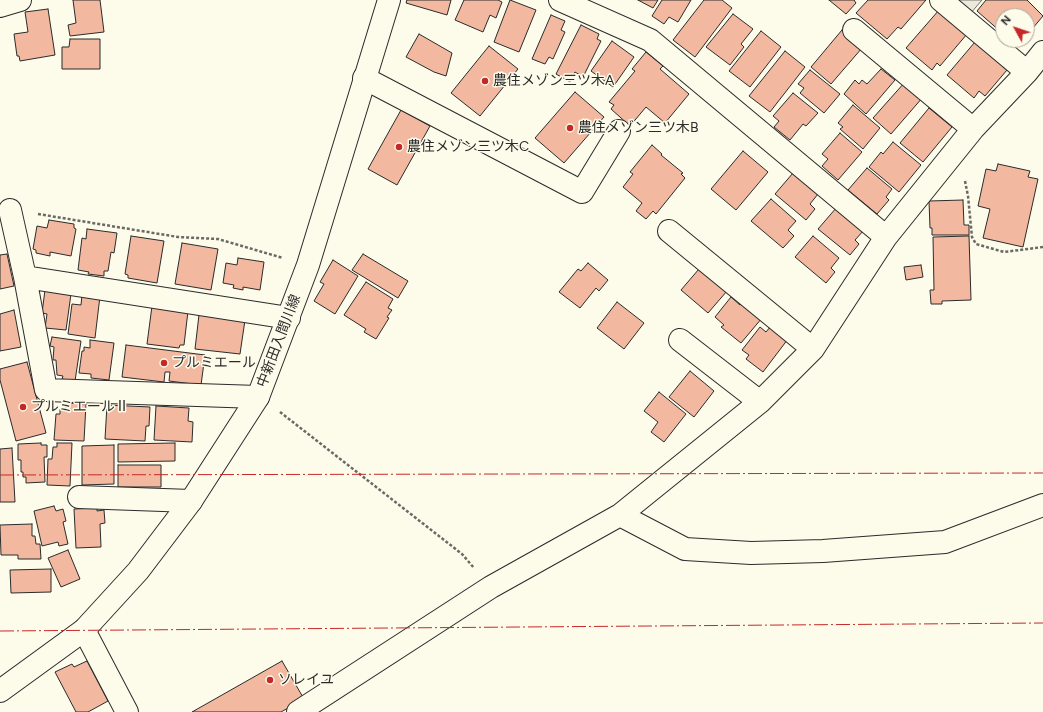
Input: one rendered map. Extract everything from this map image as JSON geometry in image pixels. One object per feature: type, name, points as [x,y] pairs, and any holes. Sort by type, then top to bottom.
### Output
[{"type":"street","points":[[0,6],[20,0]]},
{"type":"street","name":"中新田入間川線","points":[[0,690],[84,630],[138,571],[191,501],[258,397],[308,265],[389,0]]},
{"type":"street","points":[[560,0],[650,40],[886,237]]},
{"type":"street","points":[[942,0],[1027,72]]},
{"type":"street","points":[[854,30],[973,129]]},
{"type":"street","points":[[298,712],[491,588],[620,515],[760,402],[813,350],[886,237],[973,129],[1027,72],[1043,52]]},
{"type":"street","points":[[364,78],[582,192],[619,130]]},
{"type":"street","points":[[10,210],[25,277],[46,390],[258,397]]},
{"type":"street","points":[[669,231],[813,350]]},
{"type":"street","points":[[25,277],[289,318]]},
{"type":"street","points":[[680,340],[760,402]]},
{"type":"street","points":[[79,497],[191,501]]},
{"type":"street","points":[[620,515],[685,549],[751,553],[823,551],[945,542],[1043,505]]},
{"type":"street","points":[[84,630],[127,712]]},
{"type":"path","points":[[947,161],[963,175],[968,196],[972,237],[976,244],[1004,252],[1043,247]]},
{"type":"path","points":[[10,210],[178,237],[218,240],[308,265]]},
{"type":"path","points":[[258,397],[270,404],[462,554],[491,588]]},
{"type":"shaded area","points":[[954,0],[982,0],[970,14]]},
{"type":"building","points":[[73,0],[100,0],[104,32],[70,36],[68,25],[76,23]]},
{"type":"building","points":[[407,0],[451,0],[447,15],[406,3]]},
{"type":"building","points":[[464,0],[498,0],[502,2],[496,18],[490,15],[483,32],[455,20]]},
{"type":"building","points":[[510,0],[536,10],[519,52],[494,42]]},
{"type":"building","points":[[638,0],[658,0],[653,8]]},
{"type":"building","points":[[662,0],[691,0],[678,22],[669,17],[664,24],[652,16]]},
{"type":"building","points":[[704,0],[722,0],[732,8],[695,57],[673,40]]},
{"type":"building","points":[[829,0],[854,0],[856,3],[846,14]]},
{"type":"building","points":[[868,0],[926,0],[901,29],[898,27],[887,39],[856,13]]},
{"type":"building","points":[[986,0],[1027,0],[1035,8],[995,8],[995,27],[977,11]]},
{"type":"building","points":[[1035,8],[1043,16],[1035,26]]},
{"type":"building","points":[[48,9],[55,55],[20,61],[19,56],[17,56],[14,34],[28,32],[25,12]]},
{"type":"building","points":[[939,10],[967,34],[940,66],[937,63],[932,70],[906,48]]},
{"type":"building","points":[[733,14],[753,29],[741,44],[744,47],[730,65],[706,47]]},
{"type":"building","points":[[551,15],[565,21],[561,30],[565,32],[553,59],[549,57],[545,64],[532,59]]},
{"type":"building","points":[[581,25],[599,34],[597,39],[601,41],[583,77],[575,72],[570,82],[556,74]]},
{"type":"building","points":[[842,30],[862,48],[831,84],[811,67]]},
{"type":"building","points":[[761,31],[781,47],[750,87],[729,71]]},
{"type":"building","points":[[419,34],[452,53],[446,76],[434,72],[406,57]]},
{"type":"building","points":[[70,39],[100,39],[100,69],[62,69],[62,47],[69,47]]},
{"type":"building","points":[[612,41],[634,57],[613,87],[591,71]]},
{"type":"building","points":[[975,42],[1007,70],[985,96],[979,91],[974,98],[947,75]]},
{"type":"building","name":"農住メゾン三ツ木A","points":[[489,46],[518,69],[480,116],[451,93]]},
{"type":"building","points":[[785,51],[805,67],[770,112],[749,96]]},
{"type":"building","points":[[646,52],[663,66],[660,69],[689,94],[665,123],[646,107],[630,126],[611,109],[614,105],[609,102],[635,71],[632,69]]},
{"type":"building","points":[[881,69],[895,80],[866,114],[844,94],[855,80],[859,84],[862,80],[867,84]]},
{"type":"building","points":[[810,70],[840,94],[824,113],[800,93],[804,88],[798,84]]},
{"type":"building","points":[[905,82],[923,97],[891,134],[873,118]]},
{"type":"building","name":"農住メゾン三ツ木B","points":[[575,92],[604,117],[564,163],[535,138]]},
{"type":"building","points":[[793,93],[818,113],[806,126],[803,124],[790,140],[774,127],[779,121],[773,116]]},
{"type":"building","points":[[853,105],[880,128],[863,149],[840,129],[843,127],[838,123]]},
{"type":"building","points":[[929,108],[952,127],[923,162],[900,143]]},
{"type":"building","name":"農住メゾン三ツ木C","points":[[401,110],[430,126],[397,185],[368,169]]},
{"type":"building","points":[[840,133],[862,152],[838,180],[822,166],[828,159],[822,154]]},
{"type":"building","points":[[893,142],[921,165],[899,192],[869,167],[881,152],[883,154]]},
{"type":"building","points":[[652,145],[662,154],[661,155],[683,173],[681,174],[685,178],[656,214],[653,211],[646,219],[636,211],[642,203],[623,187],[633,174],[630,172]]},
{"type":"building","points":[[743,151],[768,172],[736,210],[711,189]]},
{"type":"building","points":[[998,164],[1030,171],[1028,177],[1038,179],[1023,247],[983,238],[990,209],[978,206],[986,169],[996,171]]},
{"type":"building","points":[[867,168],[892,189],[886,197],[889,200],[877,214],[848,190]]},
{"type":"building","points":[[793,173],[818,194],[810,204],[815,209],[806,220],[775,194]]},
{"type":"building","points":[[771,199],[796,221],[788,230],[794,236],[783,248],[751,221]]},
{"type":"building","points":[[963,200],[964,225],[969,225],[969,235],[932,235],[932,228],[930,228],[929,201]]},
{"type":"building","points":[[837,207],[864,230],[855,240],[859,244],[850,255],[818,229]]},
{"type":"building","points":[[49,220],[74,224],[74,228],[76,229],[71,256],[50,252],[50,256],[36,253],[36,250],[33,249],[37,226],[47,228]]},
{"type":"building","points":[[87,229],[117,233],[114,253],[111,252],[108,271],[104,271],[104,276],[88,274],[89,272],[78,270],[82,238],[86,239]]},
{"type":"building","points":[[131,236],[164,241],[157,283],[128,278],[128,275],[125,274]]},
{"type":"building","points":[[813,236],[839,258],[831,268],[835,272],[826,283],[795,257]]},
{"type":"building","points":[[969,236],[971,300],[942,301],[942,304],[931,304],[930,290],[934,290],[933,237]]},
{"type":"building","points":[[182,243],[218,249],[211,290],[175,284]]},
{"type":"building","points":[[7,254],[14,286],[0,289],[0,255]]},
{"type":"building","points":[[363,254],[408,281],[398,298],[352,270]]},
{"type":"building","points":[[238,258],[264,262],[260,290],[243,287],[243,290],[233,288],[234,285],[223,283],[226,263],[237,265]]},
{"type":"building","points":[[333,260],[358,276],[335,314],[314,301],[324,284],[320,282]]},
{"type":"building","points":[[588,263],[608,280],[599,291],[596,288],[580,308],[559,292],[578,269],[581,271]]},
{"type":"building","points":[[921,265],[923,277],[906,280],[904,267]]},
{"type":"building","points":[[699,269],[727,291],[708,313],[681,290]]},
{"type":"building","points":[[366,282],[393,299],[388,308],[392,310],[387,317],[389,318],[376,339],[364,332],[366,329],[344,315]]},
{"type":"building","points":[[45,290],[71,294],[66,330],[45,328],[47,314],[42,313]]},
{"type":"building","points":[[82,295],[100,296],[95,338],[68,334],[72,304],[81,305]]},
{"type":"building","points":[[731,297],[740,305],[742,302],[762,318],[741,343],[721,327],[724,325],[715,317]]},
{"type":"building","points":[[617,302],[644,323],[624,349],[597,328]]},
{"type":"building","points":[[152,306],[188,311],[184,345],[180,345],[179,348],[147,344]]},
{"type":"building","points":[[14,310],[21,347],[0,351],[0,314]]},
{"type":"building","points":[[199,315],[245,320],[240,354],[195,349]]},
{"type":"building","points":[[771,326],[788,339],[763,372],[746,359],[749,355],[742,350],[760,327],[766,332]]},
{"type":"building","points":[[52,337],[81,341],[75,381],[62,379],[63,376],[57,375],[56,360],[53,360],[54,347],[50,346]]},
{"type":"building","points":[[90,340],[114,343],[109,380],[91,378],[91,374],[79,373],[82,351],[84,351],[84,347],[90,348]]},
{"type":"building","name":"プルミエール","points":[[126,345],[205,355],[201,385],[169,381],[170,372],[165,372],[164,382],[122,377]]},
{"type":"building","name":"プルミエールⅡ","points":[[27,362],[46,433],[16,441],[0,380],[0,369]]},
{"type":"building","points":[[690,371],[714,391],[694,417],[669,397]]},
{"type":"building","points":[[659,392],[686,414],[664,442],[651,432],[658,422],[644,411]]},
{"type":"building","points":[[65,403],[86,404],[84,441],[54,440],[56,414],[60,414],[60,409],[65,409]]},
{"type":"building","points":[[107,405],[150,407],[149,426],[146,426],[145,441],[105,439]]},
{"type":"building","points":[[156,406],[189,408],[188,421],[193,422],[192,442],[154,440]]},
{"type":"building","points":[[41,443],[41,445],[47,445],[47,457],[44,457],[45,482],[26,483],[26,477],[23,477],[23,472],[21,472],[21,460],[18,460],[18,444]]},
{"type":"building","points":[[57,443],[72,443],[70,486],[47,485],[48,459],[52,459],[53,447],[57,447]]},
{"type":"building","points":[[175,443],[175,461],[118,462],[118,444]]},
{"type":"building","points":[[114,445],[114,484],[82,485],[82,446]]},
{"type":"building","points":[[12,448],[15,502],[0,502],[0,449]]},
{"type":"building","points":[[118,465],[161,465],[161,487],[118,487]]},
{"type":"building","points":[[54,506],[56,511],[63,509],[66,521],[63,522],[68,544],[59,546],[58,542],[42,546],[34,511]]},
{"type":"building","points":[[97,508],[97,511],[104,510],[105,523],[100,524],[101,547],[76,548],[74,509]]},
{"type":"building","points":[[32,524],[32,536],[35,536],[36,544],[40,544],[41,559],[18,559],[18,555],[1,555],[0,525]]},
{"type":"building","points":[[68,550],[80,579],[61,587],[48,558]]},
{"type":"building","points":[[51,569],[51,592],[11,593],[10,570]]},
{"type":"building","points":[[87,661],[108,701],[88,712],[76,712],[55,672],[72,664],[74,667]]},
{"type":"building","name":"ソレイユ","points":[[282,661],[304,699],[281,712],[192,712]]},
{"type":"power","points":[[0,475],[1043,473]]},
{"type":"power","points":[[0,631],[1043,623]]},
{"type":"place","name":"農住メゾン三ツ木A","points":[[485,81]]},
{"type":"place","name":"農住メゾン三ツ木B","points":[[570,128]]},
{"type":"place","name":"農住メゾン三ツ木C","points":[[399,147]]},
{"type":"place","name":"プルミエール","points":[[164,363]]},
{"type":"place","name":"プルミエールⅡ","points":[[23,407]]},
{"type":"place","name":"ソレイユ","points":[[270,680]]}]
